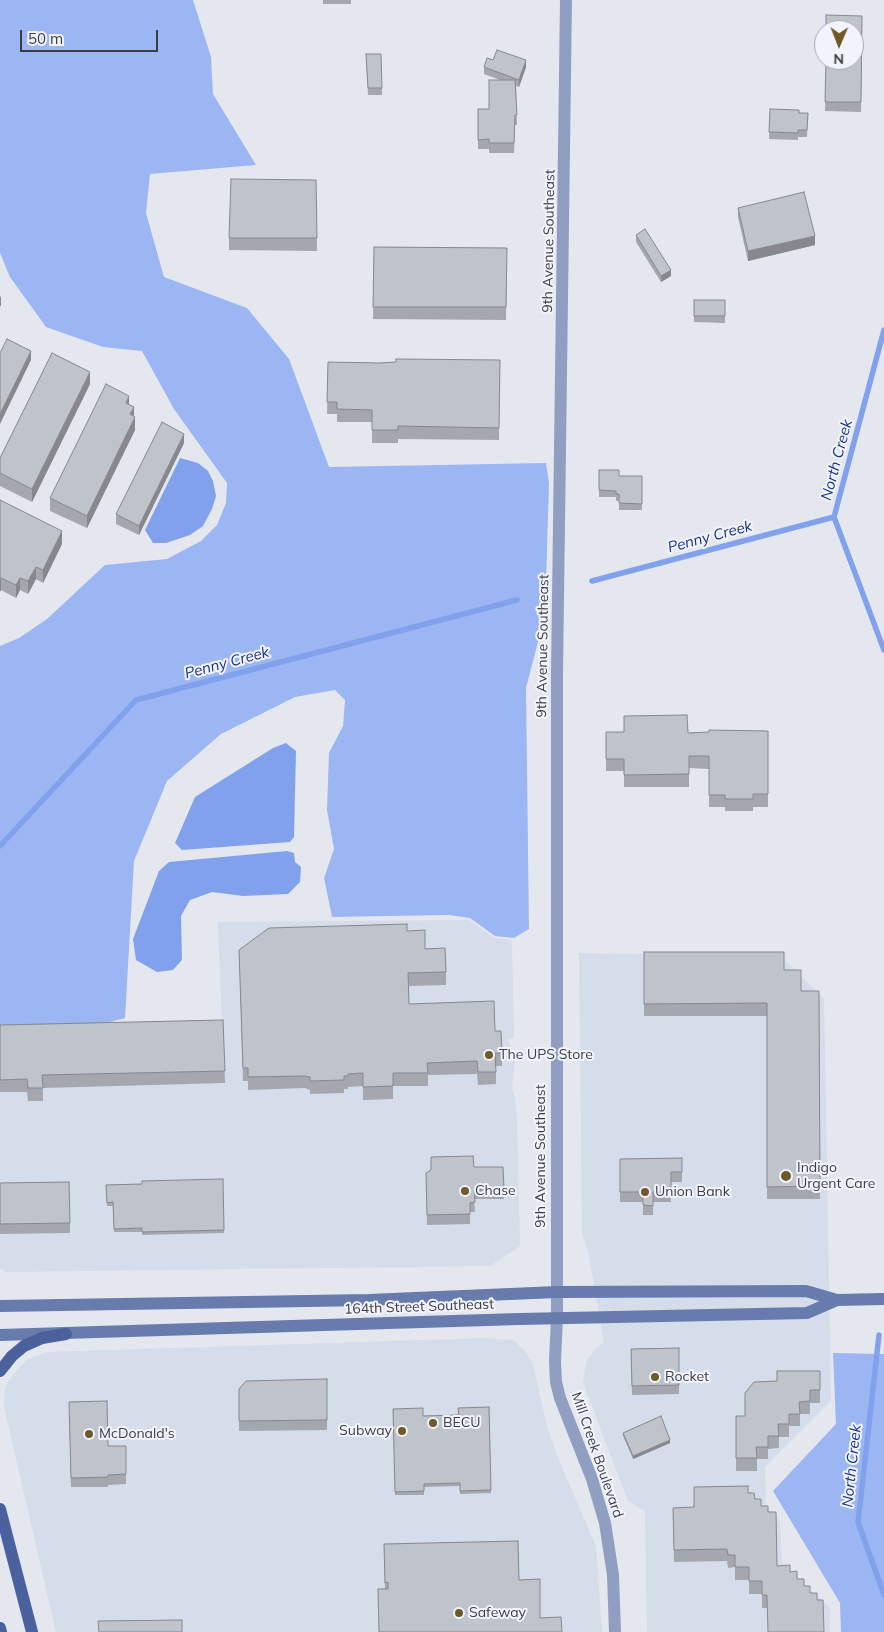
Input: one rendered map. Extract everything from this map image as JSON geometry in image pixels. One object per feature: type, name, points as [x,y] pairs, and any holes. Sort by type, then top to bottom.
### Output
[{"type":"main road","name":"164th Street Southeast","points":[[0,1306],[369,1300],[557,1292],[806,1291],[837,1300],[884,1299]]},
{"type":"main road","name":"164th Street Southeast","points":[[0,1335],[556,1318],[807,1313],[837,1300]]},
{"type":"main road","points":[[0,1371],[12,1356],[24,1346],[42,1338],[66,1334]]},
{"type":"main road","points":[[0,1509],[32,1632]]},
{"type":"street","name":"9th Avenue Southeast","points":[[556,1318],[557,673],[566,0]]},
{"type":"street","name":"Mill Creek Boulevard","points":[[556,1318],[554,1361],[556,1382],[562,1404],[592,1479],[605,1523],[613,1575],[615,1632]]},
{"type":"shaded area","points":[[0,0],[193,0],[211,57],[213,94],[256,165],[150,174],[146,213],[164,277],[247,308],[289,359],[329,467],[546,463],[549,483],[545,615],[526,688],[529,929],[514,938],[495,936],[470,918],[449,915],[332,917],[324,878],[334,849],[327,810],[329,753],[343,726],[345,700],[335,690],[295,697],[221,734],[167,781],[134,861],[125,1018],[87,1028],[0,1031],[0,646],[19,638],[47,619],[105,565],[167,559],[201,541],[217,525],[226,503],[227,483],[174,409],[142,351],[103,347],[46,327],[10,277],[0,253]]},
{"type":"shaded area","points":[[180,458],[198,463],[208,471],[213,481],[216,496],[212,509],[203,526],[190,535],[166,543],[153,543],[145,530]]},
{"type":"shaded area","points":[[286,743],[296,751],[294,837],[290,842],[182,850],[175,843],[195,797],[273,748]]},
{"type":"shaded area","points":[[287,851],[294,853],[295,862],[301,867],[300,882],[288,894],[243,896],[212,892],[190,900],[181,916],[182,960],[173,970],[157,972],[136,960],[133,939],[159,871],[169,862]]},
{"type":"shaded area","points":[[469,920],[494,938],[512,940],[514,1038],[508,1039],[515,1058],[512,1089],[515,1096],[517,1123],[520,1246],[490,1266],[6,1272],[0,1268],[0,1036],[222,1029],[218,922]]},
{"type":"shaded area","points":[[579,953],[782,957],[824,999],[831,1401],[765,1467],[766,1507],[780,1521],[782,1563],[830,1608],[830,1632],[647,1632],[645,1511],[628,1501],[583,1383],[586,1362],[594,1350],[604,1342],[589,1256],[582,1232]]},
{"type":"shaded area","points":[[486,1338],[513,1340],[525,1351],[533,1364],[547,1427],[561,1465],[596,1546],[602,1632],[56,1632],[4,1407],[5,1389],[9,1380],[27,1359],[48,1352]]},
{"type":"shaded area","points":[[833,1353],[884,1354],[884,1632],[841,1632],[840,1603],[773,1491],[836,1424]]},
{"type":"building","points":[[826,15],[862,16],[862,20],[826,20]]},
{"type":"building","points":[[497,50],[526,60],[519,80],[484,67],[487,58],[493,60]]},
{"type":"building","points":[[366,54],[381,54],[382,88],[368,88]]},
{"type":"building","points":[[826,70],[861,70],[861,102],[825,102]]},
{"type":"building","points":[[489,80],[515,80],[517,115],[515,115],[514,143],[489,143],[489,139],[478,140],[478,109],[489,109]]},
{"type":"building","points":[[770,109],[799,110],[799,113],[808,113],[807,130],[798,130],[798,133],[769,132]]},
{"type":"building","points":[[231,179],[316,180],[317,238],[229,238]]},
{"type":"building","points":[[804,192],[815,236],[748,251],[738,208]]},
{"type":"building","points":[[645,229],[671,270],[661,276],[636,235]]},
{"type":"building","points":[[374,247],[507,248],[506,307],[373,307]]},
{"type":"building","points":[[694,300],[725,300],[725,316],[694,316]]},
{"type":"building","points":[[7,339],[31,351],[0,414],[0,353]]},
{"type":"building","points":[[52,353],[90,372],[32,489],[0,473],[0,458]]},
{"type":"building","points":[[396,359],[500,360],[499,428],[398,426],[398,430],[372,430],[372,410],[337,409],[337,402],[327,402],[328,362],[379,363],[396,362]]},
{"type":"building","points":[[106,384],[129,396],[126,403],[134,407],[130,414],[135,417],[87,516],[50,498]]},
{"type":"building","points":[[162,422],[184,434],[139,526],[116,514]]},
{"type":"building","points":[[599,470],[619,470],[619,476],[642,476],[642,504],[619,503],[619,494],[616,494],[616,491],[599,490]]},
{"type":"building","points":[[0,500],[62,531],[43,570],[36,567],[28,581],[20,578],[16,585],[1,578],[0,580]]},
{"type":"building","points":[[687,715],[688,733],[709,732],[709,730],[768,731],[768,794],[753,794],[753,799],[725,799],[725,795],[709,795],[709,756],[689,756],[689,774],[624,775],[624,759],[606,759],[606,732],[624,732],[624,716]]},
{"type":"building","points":[[407,924],[407,931],[425,930],[425,949],[445,948],[446,972],[408,973],[409,1004],[494,1001],[495,1031],[501,1031],[502,1053],[495,1053],[496,1072],[478,1072],[477,1061],[427,1063],[428,1073],[393,1073],[393,1086],[363,1087],[363,1073],[348,1074],[348,1076],[344,1076],[344,1080],[310,1081],[310,1077],[305,1076],[248,1077],[248,1068],[243,1068],[239,950],[269,928]]},
{"type":"building","points":[[644,952],[784,952],[784,970],[801,970],[801,991],[819,991],[820,1186],[767,1187],[767,1003],[644,1004]]},
{"type":"building","points":[[223,1020],[225,1071],[42,1075],[43,1088],[28,1088],[27,1079],[0,1080],[0,1025]]},
{"type":"building","name":"Chase","points":[[473,1156],[474,1167],[503,1167],[504,1189],[474,1190],[475,1202],[470,1203],[470,1214],[427,1215],[426,1173],[431,1170],[431,1157]]},
{"type":"building","name":"Union Bank","points":[[682,1158],[682,1172],[671,1172],[671,1192],[653,1192],[653,1206],[643,1205],[643,1192],[620,1192],[620,1159]]},
{"type":"building","points":[[223,1179],[224,1230],[142,1232],[142,1228],[114,1229],[113,1202],[107,1203],[106,1185],[142,1184],[142,1181]]},
{"type":"building","points":[[69,1182],[70,1223],[0,1224],[0,1183]]},
{"type":"building","name":"Rocket","points":[[679,1348],[679,1385],[632,1386],[631,1349]]},
{"type":"building","points":[[777,1371],[820,1371],[820,1390],[810,1390],[810,1401],[799,1402],[800,1414],[789,1414],[789,1424],[778,1424],[779,1436],[768,1436],[768,1447],[756,1447],[757,1458],[736,1458],[736,1416],[745,1416],[745,1393],[754,1382],[777,1381]]},
{"type":"building","points":[[327,1379],[327,1420],[239,1421],[239,1389],[246,1381]]},
{"type":"building","name":"McDonald's","points":[[107,1401],[108,1446],[126,1446],[126,1474],[108,1475],[108,1477],[71,1478],[69,1402]]},
{"type":"building","points":[[489,1407],[491,1490],[460,1491],[460,1483],[424,1484],[424,1491],[395,1492],[393,1409],[423,1408],[423,1416],[459,1415],[458,1408]]},
{"type":"building","points":[[661,1416],[670,1440],[633,1456],[623,1433]]},
{"type":"building","points":[[748,1486],[748,1493],[754,1493],[755,1499],[761,1499],[761,1506],[768,1506],[768,1512],[776,1512],[777,1566],[790,1565],[790,1572],[797,1571],[797,1579],[804,1579],[804,1586],[810,1586],[810,1593],[817,1593],[817,1600],[823,1600],[824,1632],[768,1632],[767,1595],[762,1595],[762,1581],[749,1581],[749,1567],[735,1567],[735,1555],[728,1555],[727,1549],[674,1550],[673,1508],[694,1507],[694,1487]]},
{"type":"building","points":[[518,1541],[519,1580],[540,1579],[540,1618],[561,1617],[562,1632],[379,1632],[378,1589],[388,1589],[388,1582],[385,1583],[384,1544]]},
{"type":"building","points":[[182,1620],[182,1632],[99,1632],[98,1621]]},
{"type":"waterway","name":"North Creek","points":[[884,330],[834,517],[884,650]]},
{"type":"waterway","name":"Penny Creek","points":[[592,581],[834,517]]},
{"type":"waterway","name":"Penny Creek","points":[[0,846],[136,700],[517,600]]},
{"type":"waterway","name":"North Creek","points":[[879,1335],[858,1522],[884,1595]]},
{"type":"place","name":"The UPS Store","points":[[489,1055]]},
{"type":"place","name":"Indigo Urgent Care","points":[[786,1176]]},
{"type":"place","name":"Chase","points":[[465,1191]]},
{"type":"place","name":"Union Bank","points":[[645,1192]]},
{"type":"place","name":"Rocket","points":[[655,1377]]},
{"type":"place","name":"BECU","points":[[433,1423]]},
{"type":"place","name":"Subway","points":[[402,1431]]},
{"type":"place","name":"McDonald's","points":[[89,1434]]},
{"type":"place","name":"Safeway","points":[[459,1613]]}]
